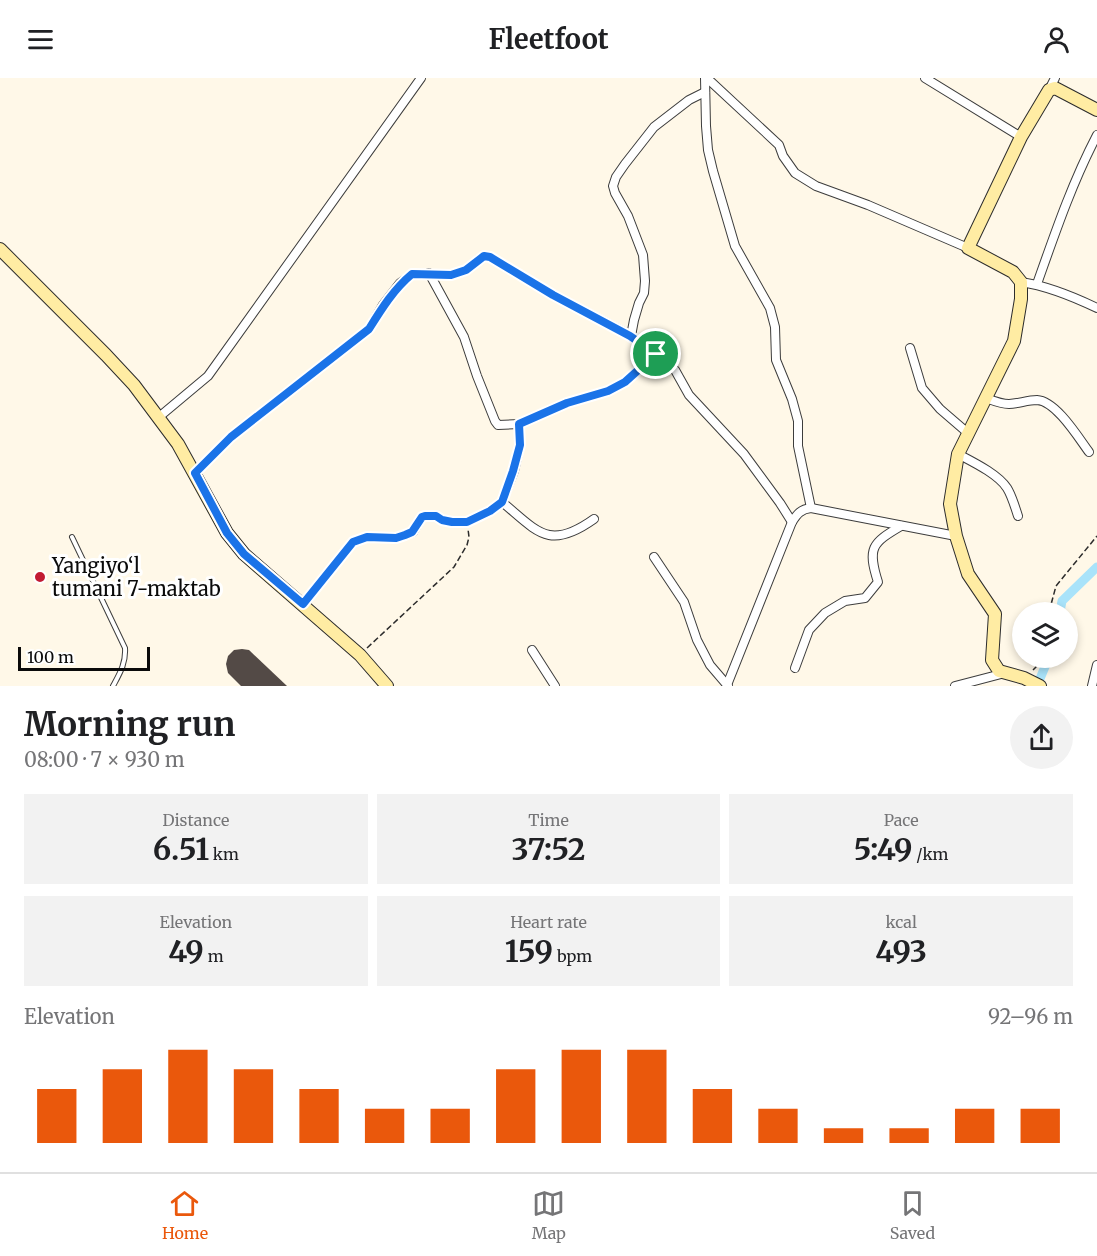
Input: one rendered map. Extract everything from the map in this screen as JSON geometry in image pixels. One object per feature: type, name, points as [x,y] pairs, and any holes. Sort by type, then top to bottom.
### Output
[{"type":"street","points":[[159,417],[208,376],[422,78]]},
{"type":"street","points":[[706,78],[708,150],[712,171],[735,246],[770,308],[775,327],[776,360],[792,399],[798,421],[798,446],[811,508]]},
{"type":"street","points":[[706,78],[779,146],[795,173],[816,186],[868,205],[968,248],[1013,272],[1021,282],[1021,299],[1014,341],[958,454],[950,504],[956,536],[968,573],[995,614],[992,660],[999,671],[1024,678],[1041,686]]},
{"type":"street","points":[[926,78],[1021,137]]},
{"type":"street","points":[[968,248],[1021,137],[1055,78]]},
{"type":"street","points":[[1049,90],[1055,88],[1097,110]]},
{"type":"street","points":[[630,336],[639,303],[644,294],[643,255],[613,186],[625,164],[654,127],[689,100],[705,92]]},
{"type":"street","points":[[1037,284],[1062,211],[1097,135]]},
{"type":"street","points":[[0,249],[134,385],[178,444],[227,533],[244,554],[360,655],[387,686]]},
{"type":"street","points":[[264,411],[369,329],[383,305],[400,284],[412,274],[451,275],[466,270],[482,257],[490,257],[553,295],[630,336],[675,370],[689,395],[744,454],[792,522]]},
{"type":"street","points":[[429,273],[464,337],[477,376],[498,425],[519,424],[567,403],[608,391],[625,382],[656,354]]},
{"type":"street","points":[[1021,282],[1037,284],[1097,308]]},
{"type":"street","points":[[910,348],[922,388],[940,409],[969,434]]},
{"type":"street","points":[[986,398],[1011,404],[1040,400],[1048,404],[1062,416],[1089,452]]},
{"type":"street","points":[[353,542],[367,537],[396,538],[405,535],[412,532],[425,516],[436,516],[452,522],[467,522],[490,511],[502,502],[513,471],[520,445],[519,424]]},
{"type":"street","points":[[958,454],[980,466],[1007,487],[1018,516]]},
{"type":"street","points":[[502,502],[541,534],[558,536],[566,534],[594,519]]},
{"type":"street","points":[[654,557],[684,602],[697,640],[710,666],[727,685],[792,522],[798,513],[811,508],[956,536]]},
{"type":"street","points":[[795,668],[809,630],[825,612],[845,601],[865,598],[878,582],[874,568],[873,548],[880,538],[901,526]]},
{"type":"street","points":[[532,650],[555,686]]},
{"type":"street","points":[[1092,686],[1097,665]]},
{"type":"street","points":[[956,686],[1005,672]]},
{"type":"lane","points":[[72,537],[126,648],[123,668],[113,686]]},
{"type":"path","points":[[195,473],[231,437],[264,411]]},
{"type":"path","points":[[360,655],[454,567],[467,545],[469,537],[467,522]]},
{"type":"path","points":[[1051,602],[1056,586],[1097,536]]},
{"type":"path","points":[[303,604],[353,542]]},
{"type":"path","points":[[1024,678],[1035,668]]},
{"type":"building","points":[[234,650],[249,650],[287,686],[241,686],[228,673],[226,664],[228,656]]},
{"type":"waterway","points":[[1062,602],[1097,567]]},
{"type":"waterway","points":[[1037,686],[1044,668]]},
{"type":"place","name":"Yangiyo‘l tumani 7-maktab","points":[[40,577]]},
{"type":"route","points":[[484,256],[490,257],[553,295],[630,336],[656,354],[625,382],[608,391],[567,403],[519,424],[520,445],[513,471],[502,502],[490,511],[467,522],[452,522],[436,516],[425,516],[412,532],[405,535],[396,538],[367,537],[353,542],[303,604],[244,554],[227,533],[195,473],[231,437],[369,329],[383,305],[400,284],[412,274],[451,275],[466,270],[484,256]]}]
